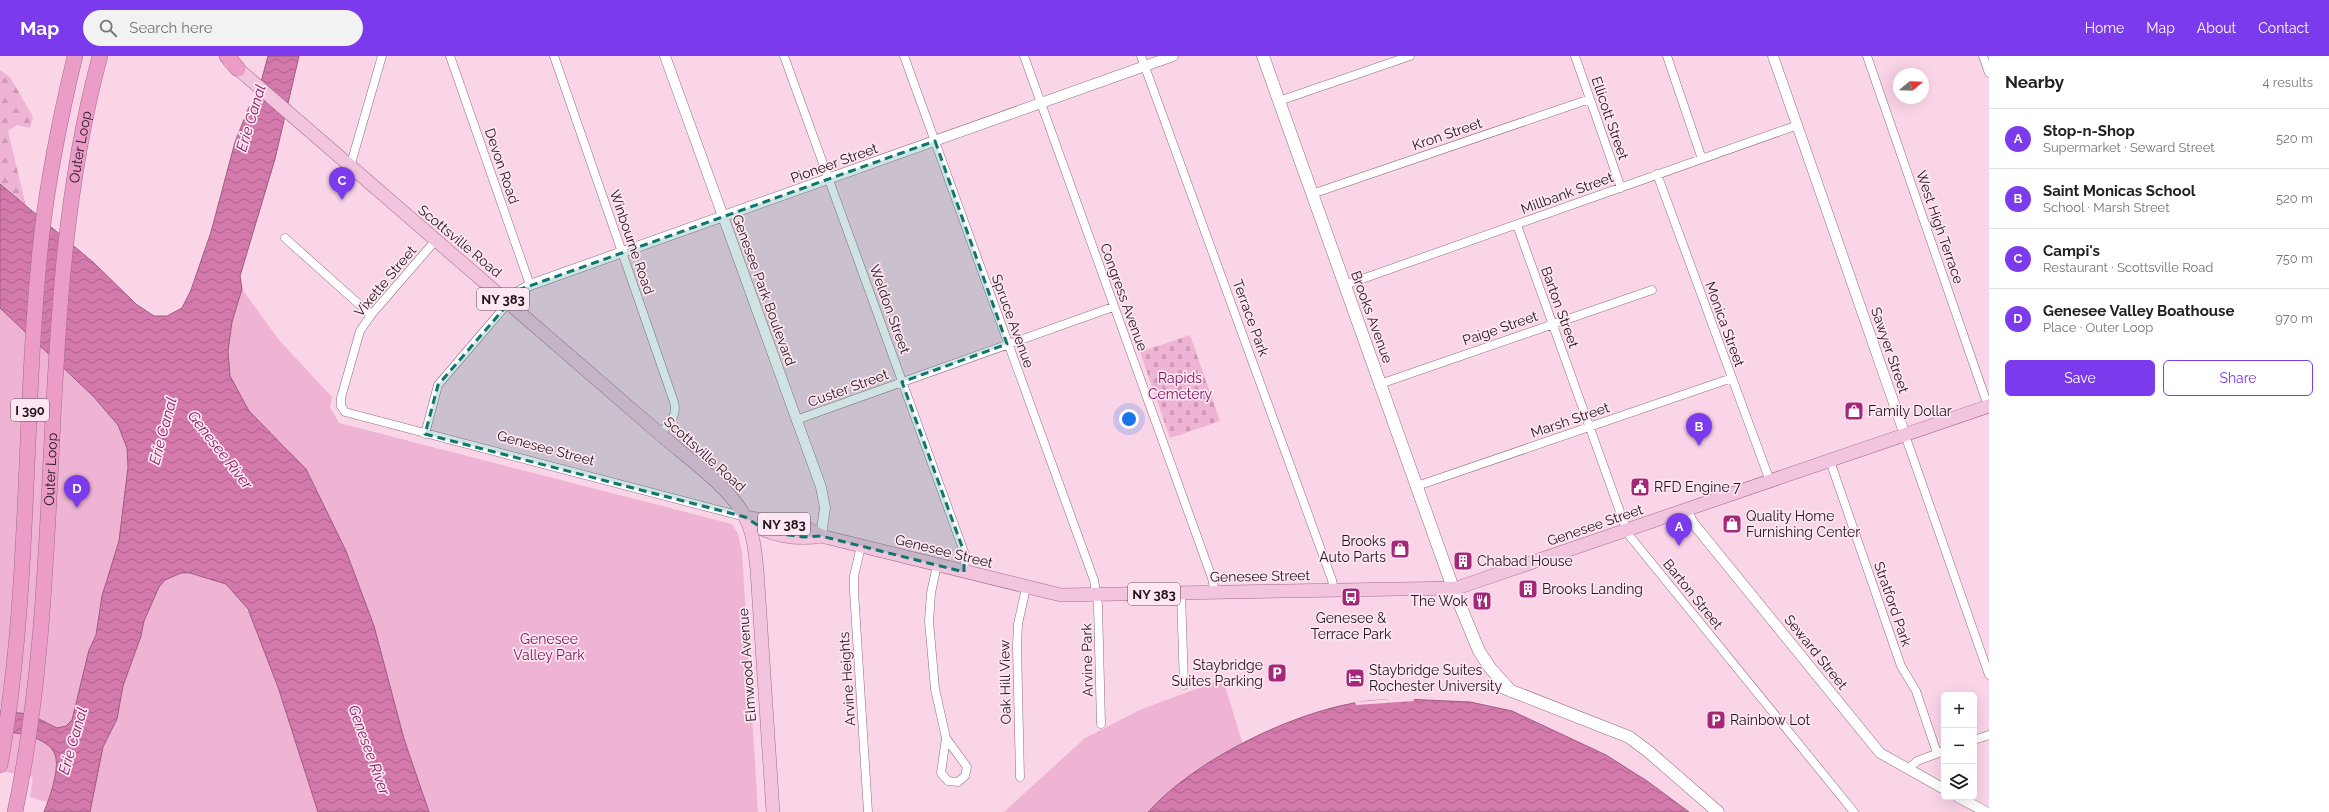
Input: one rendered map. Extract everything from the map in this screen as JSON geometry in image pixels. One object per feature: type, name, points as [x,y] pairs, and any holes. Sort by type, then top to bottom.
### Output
[{"type":"highway","name":"Outer Loop","points":[[0,765],[9,707],[17,633],[40,257],[56,140],[75,56]]},
{"type":"highway","name":"Outer Loop","points":[[15,812],[35,690],[42,624],[63,263],[77,158],[100,56]]},
{"type":"highway","points":[[227,56],[238,69]]},
{"type":"main road","name":"Scottsville Road","points":[[222,56],[722,488],[745,517]]},
{"type":"main road","name":"Brooks Avenue","points":[[1263,56],[1453,588],[1479,651],[1491,669],[1511,691],[1629,738],[1650,752],[1718,812]]},
{"type":"main road","name":"Genesee Street","points":[[745,517],[807,528],[821,536],[1026,588],[1060,595],[1098,596],[1453,588],[1463,587],[1989,406]]},
{"type":"main road","name":"Elmwood Avenue","points":[[745,517],[752,535],[757,570],[773,812]]},
{"type":"street","points":[[350,167],[382,56]]},
{"type":"street","name":"Devon Road","points":[[450,56],[530,285]]},
{"type":"street","name":"Winbourne Road","points":[[554,56],[675,406],[673,419],[660,434]]},
{"type":"street","name":"Genesee Park Boulevard","points":[[665,56],[824,500],[825,515],[821,536]]},
{"type":"street","name":"Weldon Street","points":[[784,56],[964,552],[964,572]]},
{"type":"street","name":"Spruce Avenue","points":[[904,56],[1007,344],[1094,580],[1098,596]]},
{"type":"street","name":"Congress Avenue","points":[[1024,56],[1113,307],[1212,578],[1215,593]]},
{"type":"street","name":"Terrace Park","points":[[1142,56],[1332,580],[1334,590]]},
{"type":"street","name":"Pioneer Street","points":[[508,303],[518,292],[530,285],[623,254],[1173,56]]},
{"type":"street","points":[[1279,101],[1410,56]]},
{"type":"street","name":"Ellicott Street","points":[[1575,56],[1621,188]]},
{"type":"street","points":[[1667,56],[1702,159]]},
{"type":"street","name":"Sawyer Street","points":[[1774,56],[1989,675]]},
{"type":"street","name":"West High Terrace","points":[[1867,56],[1989,406]]},
{"type":"street","points":[[1983,56],[1989,73]]},
{"type":"street","name":"Kron Street","points":[[1312,194],[1590,99]]},
{"type":"street","name":"Millbank Street","points":[[1345,285],[1657,174],[1798,126]]},
{"type":"street","name":"Monica Street","points":[[1657,174],[1770,482]]},
{"type":"street","name":"Barton Street","points":[[1517,225],[1627,531],[1854,812]]},
{"type":"street","points":[[285,238],[371,315]]},
{"type":"street","name":"Vixette Street","points":[[342,408],[341,398],[356,339],[371,315],[436,242]]},
{"type":"street","name":"Paige Street","points":[[1380,384],[1652,290]]},
{"type":"street","points":[[425,434],[438,385],[508,303]]},
{"type":"street","name":"Custer Street","points":[[796,420],[1113,307]]},
{"type":"street","name":"Marsh Street","points":[[1417,486],[1590,428],[1732,378]]},
{"type":"street","name":"Genesee Street","points":[[342,408],[349,414],[745,517]]},
{"type":"street","name":"Stratford Park","points":[[1830,461],[1901,666],[1916,691],[1941,752]]},
{"type":"street","name":"Seward Street","points":[[1686,510],[1693,524],[1880,753],[1941,787]]},
{"type":"street","name":"Arvine Heights","points":[[861,546],[854,576],[854,591],[868,812]]},
{"type":"street","points":[[937,565],[930,602],[929,630],[937,698],[946,738],[941,773],[948,781],[956,782],[965,776],[967,767],[946,738]]},
{"type":"street","name":"Oak Hill View","points":[[1020,777],[1017,646],[1020,615],[1026,588]]},
{"type":"street","points":[[1181,594],[1184,685]]},
{"type":"street","name":"Arvine Park","points":[[1098,596],[1101,724]]},
{"type":"street","points":[[1977,739],[1989,735]]},
{"type":"street","points":[[1908,769],[1914,762],[1941,752]]},
{"type":"street","points":[[1964,800],[1986,812]]},
{"type":"highlighted area","points":[[935,141],[1007,344],[902,382],[964,552],[964,572],[821,536],[803,537],[768,532],[745,517],[425,434],[438,385],[521,289]]},
{"type":"green space","points":[[0,70],[10,77],[33,117],[30,128],[17,125],[8,131],[26,206],[0,184]]},
{"type":"green space","name":"Genesee Valley Park","points":[[242,289],[279,340],[332,397],[330,407],[339,423],[732,524],[738,534],[742,552],[758,812],[429,812],[404,739],[374,626],[346,551],[328,516],[288,449],[249,411],[230,376],[228,351],[232,322]]},
{"type":"green space","points":[[0,308],[93,396],[118,425],[127,448],[128,467],[119,541],[102,596],[96,635],[89,650],[72,720],[66,726],[56,758],[54,781],[47,802],[30,797],[33,777],[0,771]]},
{"type":"green space","name":"Rapids Cemetery","points":[[1190,335],[1220,421],[1170,438],[1140,352]]},
{"type":"green space","points":[[181,573],[205,577],[223,583],[227,585],[242,601],[256,626],[269,656],[292,725],[318,812],[90,812],[103,747],[117,719],[123,686],[141,636],[144,621],[159,587],[165,580]]},
{"type":"green space","points":[[1223,679],[1243,745],[1192,774],[1169,792],[1148,812],[1004,812],[1085,738],[1142,709]]},
{"type":"water","points":[[268,56],[299,56],[275,159],[240,276],[242,289],[232,322],[228,351],[230,376],[249,411],[306,469],[346,551],[374,626],[404,739],[429,812],[318,812],[278,687],[248,609],[226,584],[190,573],[181,573],[165,580],[159,587],[144,621],[141,636],[123,686],[117,719],[103,747],[90,812],[44,812],[56,771],[56,758],[53,751],[48,745],[33,737],[15,733],[0,732],[0,711],[29,714],[57,728],[66,726],[72,720],[89,650],[96,635],[102,596],[119,541],[128,467],[127,448],[118,425],[93,396],[0,308],[0,184],[94,263],[136,304],[154,316],[167,316],[182,308],[191,290],[211,232],[235,142],[249,107],[254,108]]},
{"type":"water","points":[[1403,699],[1470,702],[1512,711],[1606,755],[1647,781],[1689,812],[1148,812],[1167,793],[1190,775],[1216,758],[1272,729],[1328,709],[1354,703]]},
{"type":"pier","points":[[1414,697],[1414,701],[1356,705],[1355,702]]},
{"type":"place","name":"Campi's","points":[[342,200]]},
{"type":"place","name":"Family Dollar","points":[[1854,411]]},
{"type":"place","name":"Saint Monicas School","points":[[1699,446]]},
{"type":"place","name":"RFD Engine 7","points":[[1640,487]]},
{"type":"place","name":"Genesee Valley Boathouse","points":[[77,508]]},
{"type":"place","name":"Quality Home Furnishing Center","points":[[1732,524]]},
{"type":"place","name":"Stop-n-Shop","points":[[1679,546]]},
{"type":"place","name":"Brooks Auto Parts","points":[[1400,549]]},
{"type":"place","name":"Chabad House","points":[[1463,561]]},
{"type":"place","name":"Brooks Landing","points":[[1528,589]]},
{"type":"place","name":"Genesee & Terrace Park","points":[[1351,597]]},
{"type":"place","name":"The Wok","points":[[1482,601]]},
{"type":"place","name":"Staybridge Suites Parking","points":[[1277,673]]},
{"type":"place","name":"Staybridge Suites Rochester University","points":[[1355,678]]},
{"type":"place","name":"Rainbow Lot","points":[[1716,720]]},
{"type":"water label","name":"Erie Canal","points":[[251,118]]},
{"type":"water label","name":"Erie Canal","points":[[163,431]]},
{"type":"water label","name":"Genesee River","points":[[220,450]]},
{"type":"water label","name":"Erie Canal","points":[[73,741]]},
{"type":"water label","name":"Genesee River","points":[[369,750]]}]
